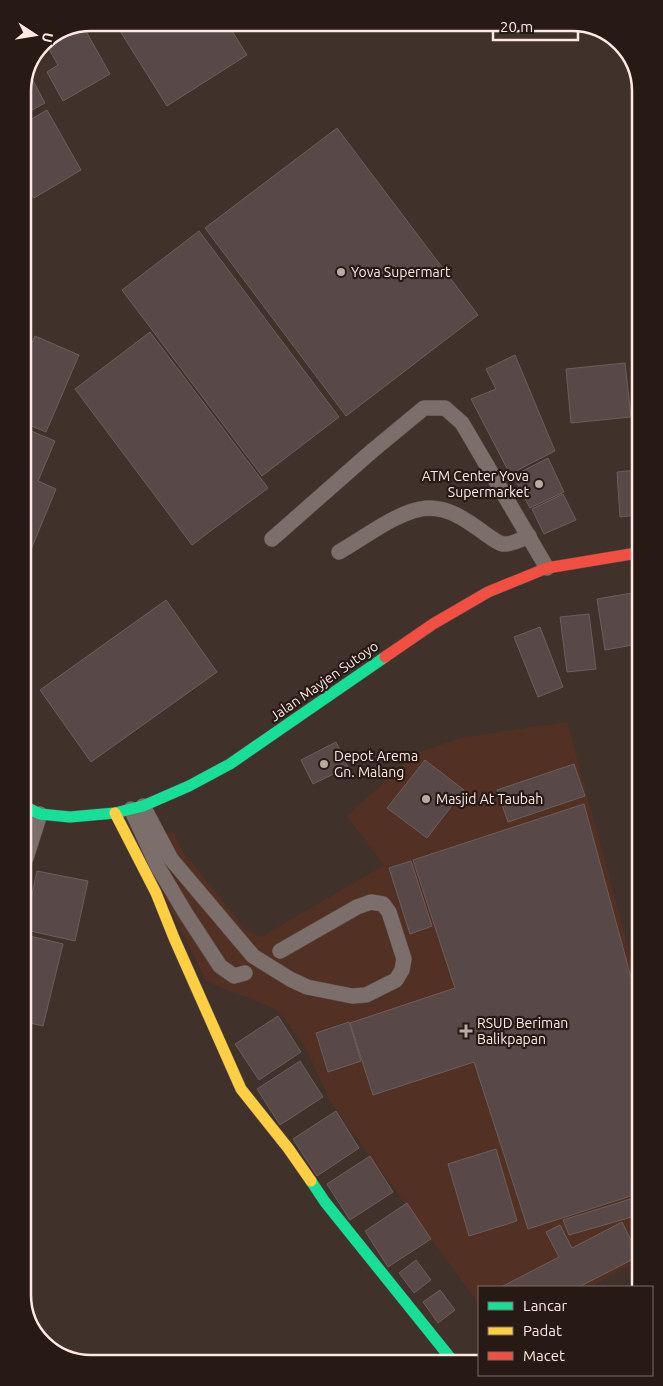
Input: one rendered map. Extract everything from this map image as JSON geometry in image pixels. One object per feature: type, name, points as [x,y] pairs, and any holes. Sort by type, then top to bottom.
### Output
[{"type":"main road","name":"Jalan Mayjen Sutoyo","points":[[31,810],[40,814],[70,817],[115,813],[137,808],[189,786],[230,764],[433,624],[488,592],[547,568],[632,554]]},
{"type":"main road","points":[[115,813],[156,893],[241,1089],[288,1148],[325,1202],[448,1355]]},
{"type":"lane","points":[[272,539],[424,408],[445,408],[462,423],[547,568]]},
{"type":"lane","points":[[339,552],[401,515],[422,509],[452,512],[464,518],[497,542],[505,544],[529,536]]},
{"type":"lane","points":[[137,808],[171,859],[253,956],[290,979],[308,987],[352,996],[366,995],[396,980],[402,970],[404,959],[389,912],[383,904],[372,902],[357,907],[280,951]]},
{"type":"lane","points":[[137,808],[158,867],[220,966],[234,976],[245,973]]},
{"type":"lane","points":[[31,842],[40,814]]},
{"type":"shaded area","name":"RSUD Beriman Balikpapan","points":[[567,722],[632,961],[632,1264],[593,1286],[478,1286],[478,1303],[329,1100],[307,1050],[279,1011],[207,982],[138,845],[173,831],[183,852],[247,931],[261,937],[384,865],[347,816],[415,754],[460,738]]},
{"type":"building","points":[[86,31],[110,74],[63,101],[47,72],[58,65],[55,60],[60,60],[60,40]]},
{"type":"building","points":[[120,31],[232,31],[247,55],[167,106]]},
{"type":"building","points":[[32,79],[45,103],[31,111]]},
{"type":"building","points":[[47,110],[81,170],[34,198],[31,193],[31,119]]},
{"type":"building","name":"Yova Supermart","points":[[337,128],[478,315],[346,416],[205,228]]},
{"type":"building","points":[[199,231],[339,417],[262,476],[122,290]]},
{"type":"building","points":[[150,332],[268,488],[192,545],[75,389]]},
{"type":"building","points":[[35,336],[79,355],[46,432],[31,426],[31,345]]},
{"type":"building","points":[[515,355],[555,451],[510,474],[471,399],[496,389],[486,369]]},
{"type":"building","points":[[625,363],[631,417],[571,423],[566,369]]},
{"type":"building","points":[[31,431],[55,441],[38,481],[56,489],[31,549]]},
{"type":"building","name":"ATM Center Yova Supermarket","points":[[548,458],[564,492],[530,508],[513,476]]},
{"type":"building","points":[[632,470],[632,516],[620,517],[617,472]]},
{"type":"building","points":[[563,494],[576,520],[544,534],[532,509]]},
{"type":"building","points":[[632,593],[632,645],[605,650],[597,599]]},
{"type":"building","points":[[166,600],[217,672],[91,762],[40,690]]},
{"type":"building","points":[[589,614],[596,669],[567,672],[560,617]]},
{"type":"building","points":[[540,627],[563,687],[538,697],[514,637]]},
{"type":"building","name":"Depot Arema Gn. Malang","points":[[336,742],[348,767],[313,784],[301,760]]},
{"type":"building","name":"Masjid At Taubah","points":[[425,760],[464,790],[427,838],[387,808]]},
{"type":"building","points":[[574,764],[585,796],[508,822],[497,790]]},
{"type":"building","points":[[584,804],[632,981],[632,1196],[528,1229],[474,1062],[373,1095],[350,1023],[455,988],[413,860]]},
{"type":"building","points":[[411,861],[432,926],[410,934],[389,868]]},
{"type":"building","points":[[37,871],[88,881],[75,941],[31,931],[31,899]]},
{"type":"building","points":[[31,936],[63,944],[43,1026],[31,1023]]},
{"type":"building","points":[[278,1016],[301,1052],[259,1080],[235,1044]]},
{"type":"building","points":[[349,1022],[361,1061],[328,1072],[316,1033]]},
{"type":"building","points":[[300,1061],[323,1097],[280,1125],[257,1089]]},
{"type":"building","points":[[336,1111],[359,1148],[317,1176],[293,1139]]},
{"type":"building","points":[[496,1149],[517,1221],[469,1236],[448,1164]]},
{"type":"building","points":[[370,1156],[393,1192],[350,1220],[327,1184]]},
{"type":"building","points":[[632,1198],[632,1217],[569,1235],[563,1220]]},
{"type":"building","points":[[407,1203],[431,1239],[388,1267],[365,1231]]},
{"type":"building","points":[[622,1222],[632,1242],[632,1260],[581,1286],[503,1286],[559,1257],[546,1232],[560,1225],[572,1248]]},
{"type":"building","points":[[416,1260],[431,1280],[414,1293],[399,1273]]},
{"type":"building","points":[[440,1290],[455,1310],[438,1323],[423,1302]]},
{"type":"traffic: fast","points":[[31,810],[40,814],[70,817],[115,813],[143,806],[189,786],[230,764],[385,657]]},
{"type":"traffic: fast","points":[[311,1181],[325,1202],[448,1355]]},
{"type":"traffic: slow","points":[[115,813],[156,893],[241,1089],[288,1148],[311,1181]]},
{"type":"traffic: jam","points":[[385,657],[433,624],[488,592],[547,568],[632,554]]},
{"type":"place","name":"Yova Supermart","points":[[341,272]]},
{"type":"place","name":"ATM Center Yova Supermarket","points":[[539,484]]},
{"type":"place","name":"Depot Arema Gn. Malang","points":[[324,764]]},
{"type":"place","name":"Masjid At Taubah","points":[[426,799]]},
{"type":"place","name":"RSUD Beriman Balikpapan","points":[[466,1031]]}]
